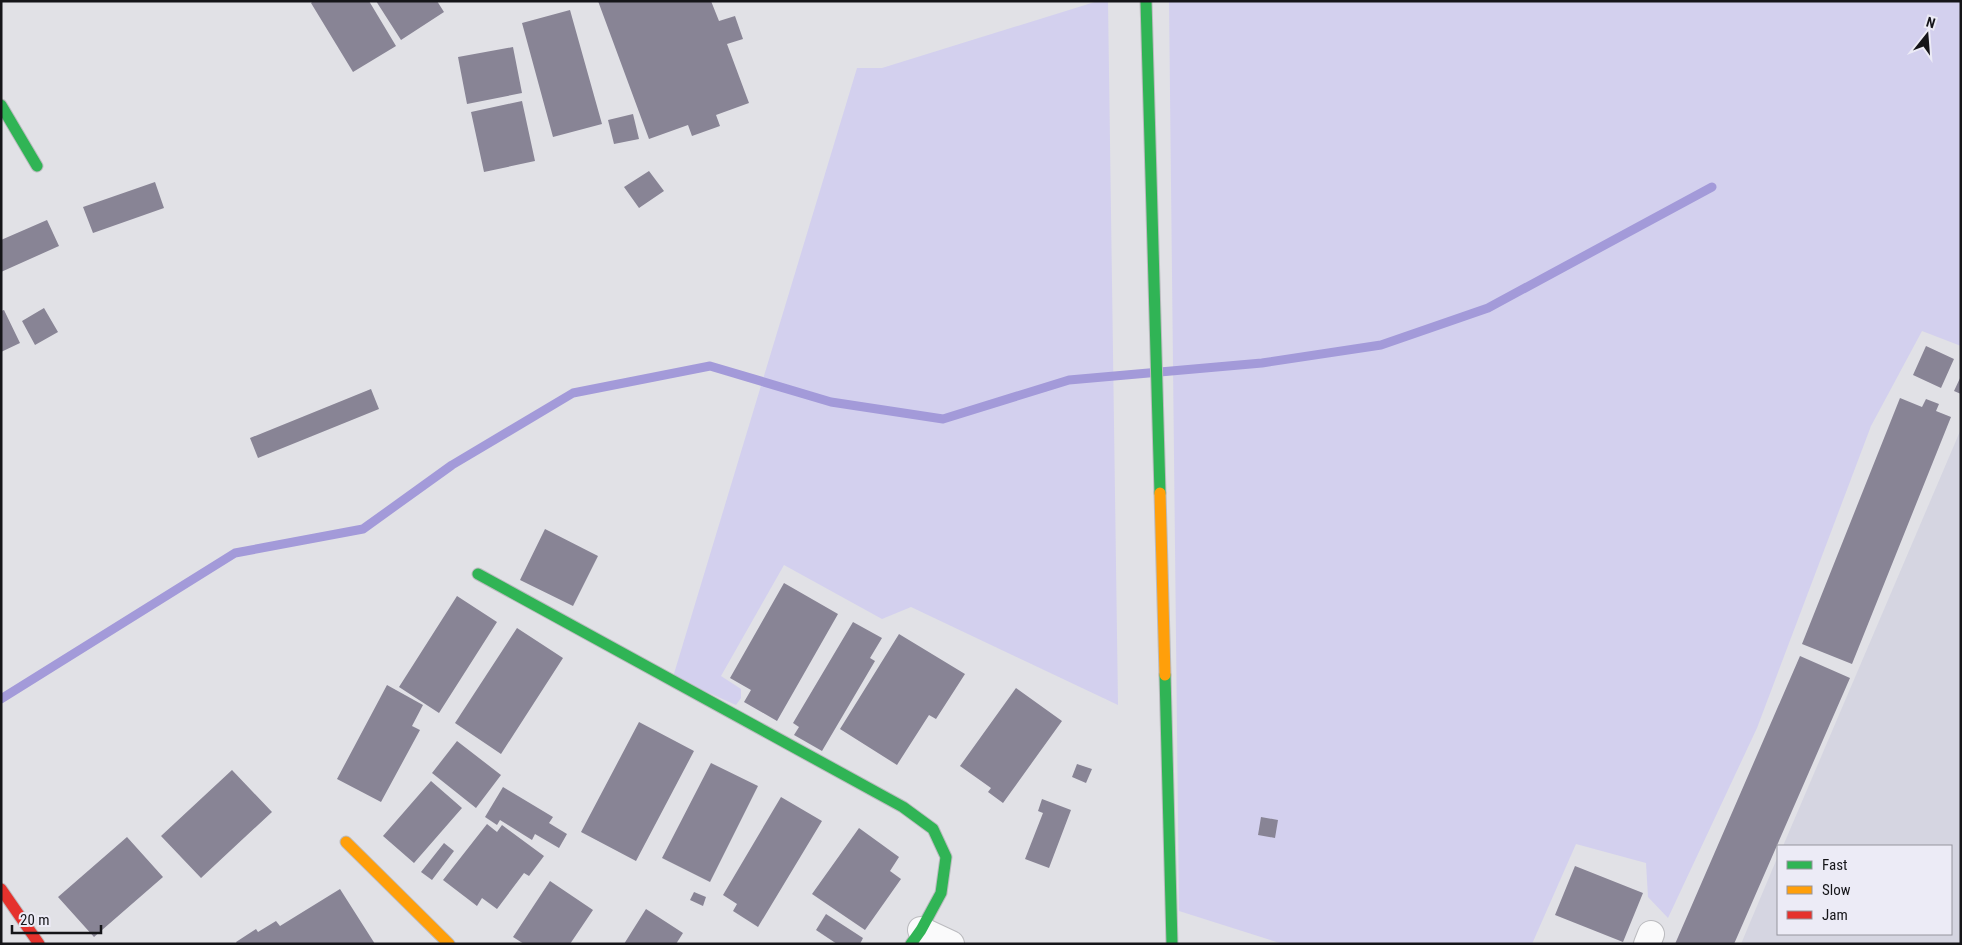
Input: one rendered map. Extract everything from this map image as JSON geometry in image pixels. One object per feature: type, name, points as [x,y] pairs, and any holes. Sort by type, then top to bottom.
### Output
[{"type":"street","points":[[1146,1],[1172,944]]},
{"type":"street","points":[[1,104],[37,166]]},
{"type":"street","points":[[478,574],[903,807],[933,829],[946,857],[941,892],[916,937],[951,944]]},
{"type":"street","points":[[346,842],[449,944]]},
{"type":"street","points":[[1,889],[39,944]]},
{"type":"shaded area","points":[[1098,1],[1108,1],[1118,705],[911,607],[882,619],[784,565],[721,676],[741,689],[741,698],[736,705],[673,677],[857,68],[882,68]]},
{"type":"shaded area","points":[[1169,1],[1961,1],[1961,346],[1922,331],[1871,426],[1757,728],[1668,918],[1648,897],[1646,863],[1576,844],[1532,944],[1283,944],[1179,911]]},
{"type":"shaded area","points":[[1961,429],[1961,944],[1741,944],[1777,858],[1777,935],[1952,935],[1952,845],[1783,845]]},
{"type":"building","points":[[313,1],[369,1],[396,46],[353,72],[311,3]]},
{"type":"building","points":[[376,1],[437,1],[444,12],[401,40]]},
{"type":"building","points":[[598,1],[711,1],[719,21],[735,16],[743,39],[727,44],[749,103],[716,115],[720,126],[692,136],[688,125],[649,139]]},
{"type":"building","points":[[570,10],[602,124],[553,137],[522,23]]},
{"type":"building","points":[[513,47],[522,93],[467,104],[458,57]]},
{"type":"building","points":[[522,101],[535,161],[484,172],[471,112]]},
{"type":"building","points":[[633,114],[639,139],[614,144],[608,120]]},
{"type":"building","points":[[649,171],[664,191],[639,208],[624,187]]},
{"type":"building","points":[[155,182],[164,208],[93,233],[83,207]]},
{"type":"building","points":[[47,220],[59,246],[1,272],[1,240]]},
{"type":"building","points":[[44,308],[58,332],[35,345],[22,321]]},
{"type":"building","points":[[4,310],[20,343],[1,352],[1,311]]},
{"type":"building","points":[[1926,346],[1954,359],[1941,388],[1913,375]]},
{"type":"building","points":[[1961,376],[1961,394],[1954,391]]},
{"type":"building","points":[[371,389],[379,409],[258,458],[250,438]]},
{"type":"building","points":[[1900,398],[1922,407],[1926,399],[1939,404],[1936,411],[1951,417],[1852,664],[1802,644]]},
{"type":"building","points":[[545,529],[598,556],[573,606],[520,580]]},
{"type":"building","points":[[784,583],[838,614],[777,721],[744,702],[751,690],[730,678]]},
{"type":"building","points":[[457,596],[497,622],[439,713],[399,687]]},
{"type":"building","points":[[853,622],[882,638],[870,658],[875,661],[822,751],[794,735],[799,727],[793,723]]},
{"type":"building","points":[[517,628],[563,658],[501,754],[455,723]]},
{"type":"building","points":[[899,634],[965,674],[936,719],[929,715],[897,765],[840,729]]},
{"type":"building","points":[[1800,656],[1850,678],[1734,944],[1675,944]]},
{"type":"building","points":[[387,685],[423,705],[412,726],[420,730],[381,802],[337,779]]},
{"type":"building","points":[[1016,688],[1062,721],[1003,803],[988,792],[991,788],[960,766]]},
{"type":"building","points":[[639,722],[694,751],[636,861],[581,832]]},
{"type":"building","points":[[457,741],[501,775],[476,808],[432,773]]},
{"type":"building","points":[[711,763],[758,786],[710,882],[662,858]]},
{"type":"building","points":[[1077,764],[1092,769],[1086,783],[1072,777]]},
{"type":"building","points":[[232,770],[272,812],[201,878],[161,836]]},
{"type":"building","points":[[431,781],[462,808],[414,863],[383,836]]},
{"type":"building","points":[[503,787],[553,817],[549,823],[567,834],[559,848],[535,834],[532,840],[500,820],[497,825],[485,817]]},
{"type":"building","points":[[781,797],[822,821],[758,927],[733,911],[737,904],[723,895]]},
{"type":"building","points":[[1042,799],[1071,810],[1049,868],[1025,859],[1043,813],[1038,811]]},
{"type":"building","points":[[1261,817],[1278,820],[1275,838],[1258,835]]},
{"type":"building","points":[[487,824],[497,832],[502,825],[544,856],[529,876],[524,873],[497,909],[482,898],[477,906],[443,880]]},
{"type":"building","points":[[859,828],[899,857],[890,871],[901,879],[865,930],[812,894]]},
{"type":"building","points":[[127,837],[163,877],[94,937],[58,897]]},
{"type":"building","points":[[444,843],[454,851],[432,880],[421,872]]},
{"type":"building","points":[[1575,866],[1643,893],[1623,942],[1555,915]]},
{"type":"building","points":[[550,881],[593,910],[570,944],[524,944],[513,937]]},
{"type":"building","points":[[340,889],[375,944],[237,944],[236,942],[256,929],[258,932],[276,921],[280,926]]},
{"type":"building","points":[[694,892],[706,897],[703,906],[690,900]]},
{"type":"building","points":[[646,909],[683,933],[676,944],[624,944]]},
{"type":"building","points":[[826,914],[863,938],[860,944],[837,944],[816,930]]},
{"type":"waterway","points":[[1,699],[235,553],[363,529],[452,465],[573,393],[710,366],[831,402],[943,419],[1069,380],[1262,363],[1381,345],[1488,308],[1712,187]]},
{"type":"traffic: fast","points":[[1146,1],[1160,493]]},
{"type":"traffic: fast","points":[[1,105],[37,166]]},
{"type":"traffic: fast","points":[[478,574],[903,807],[933,829],[946,857],[941,893],[921,930],[911,944]]},
{"type":"traffic: fast","points":[[1165,675],[1172,944]]},
{"type":"traffic: slow","points":[[1160,493],[1165,675]]},
{"type":"traffic: slow","points":[[346,842],[449,944]]},
{"type":"traffic: jam","points":[[1,889],[39,944]]}]
